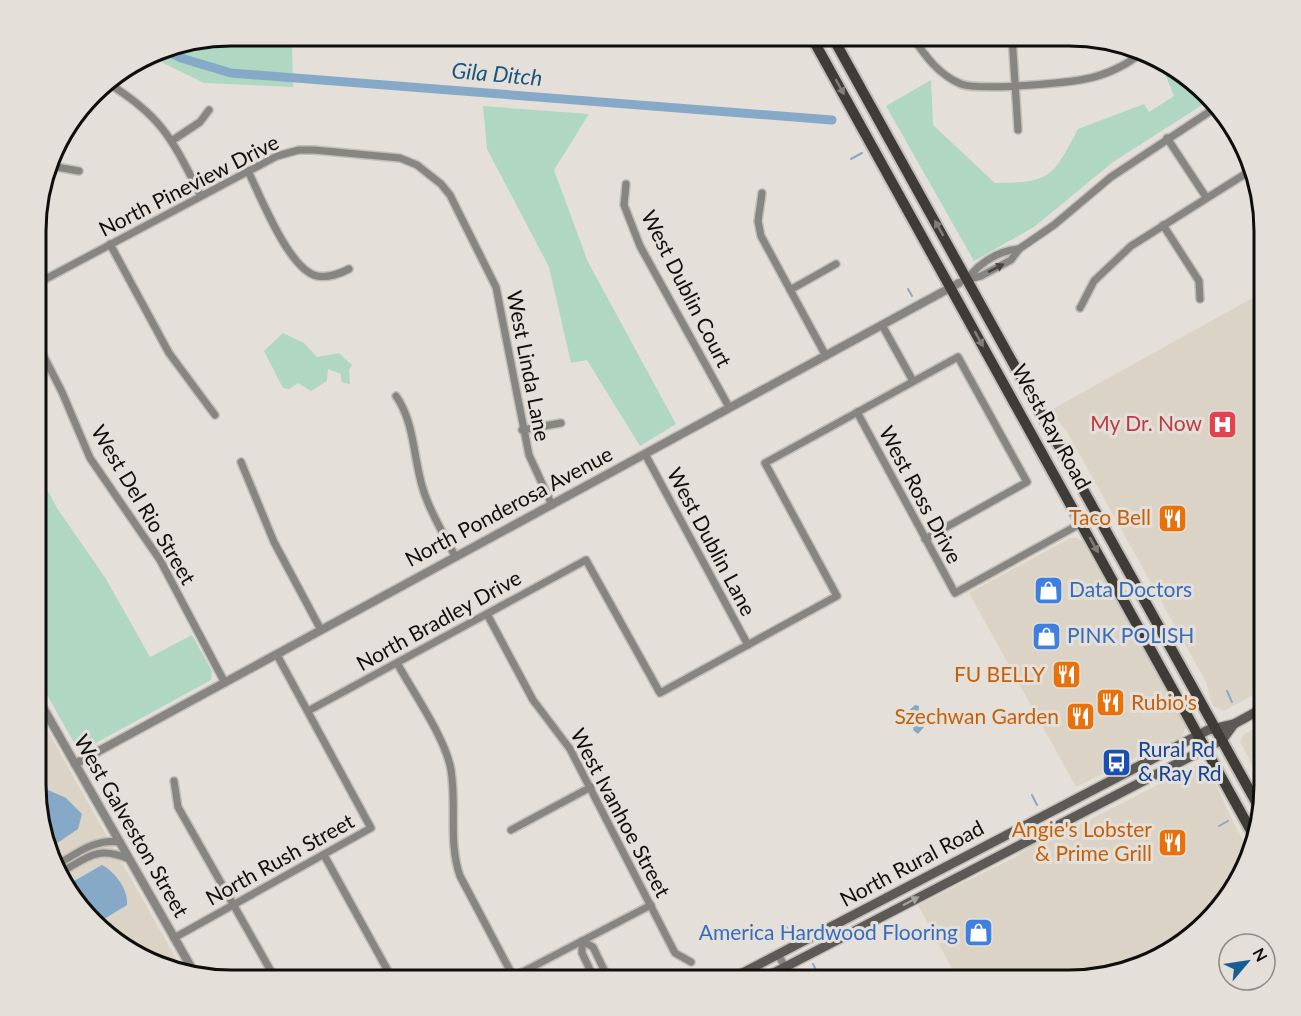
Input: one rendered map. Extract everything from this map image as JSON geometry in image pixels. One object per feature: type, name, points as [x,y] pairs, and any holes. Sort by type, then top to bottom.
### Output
[{"type":"main road","name":"West Ray Road","points":[[817,47],[1098,514],[1215,743],[1250,826]]},
{"type":"main road","name":"West Ray Road","points":[[838,47],[1082,523],[1215,743],[1254,799]]},
{"type":"main road","points":[[1215,743],[1234,724],[1254,712]]},
{"type":"main road","points":[[1208,730],[1234,724]]},
{"type":"main road","name":"North Rural Road","points":[[750,969],[1208,730]]},
{"type":"main road","name":"North Rural Road","points":[[781,969],[1215,743]]},
{"type":"street","points":[[919,47],[927,60],[962,84],[988,88],[1091,78],[1135,59]]},
{"type":"street","points":[[1013,47],[1018,130]]},
{"type":"street","points":[[115,88],[142,105],[172,140],[201,196]]},
{"type":"street","points":[[172,140],[200,122],[209,110]]},
{"type":"street","points":[[959,283],[976,267],[1006,250],[1019,249],[1054,225],[1111,177],[1209,112]]},
{"type":"street","points":[[1167,138],[1206,197]]},
{"type":"street","name":"North Pineview Drive","points":[[46,279],[277,156],[299,150],[400,158],[430,174]]},
{"type":"street","points":[[58,167],[79,171]]},
{"type":"street","points":[[248,171],[293,257],[304,270],[317,276],[332,276],[349,269]]},
{"type":"street","name":"West Linda Lane","points":[[430,174],[450,195],[496,287],[522,430],[533,467],[552,505]]},
{"type":"street","points":[[1080,308],[1094,280],[1131,246],[1245,174]]},
{"type":"street","name":"West Dublin Court","points":[[626,184],[624,205],[640,246],[729,407]]},
{"type":"street","points":[[762,193],[758,221],[761,236],[826,356]]},
{"type":"street","points":[[1163,225],[1199,281],[1200,298]]},
{"type":"street","points":[[110,244],[158,334],[215,415]]},
{"type":"street","points":[[790,290],[836,264]]},
{"type":"street","name":"North Ponderosa Avenue","points":[[75,764],[959,283]]},
{"type":"street","points":[[882,325],[914,381]]},
{"type":"street","points":[[748,645],[837,596],[765,463],[958,357],[1027,482],[925,539]]},
{"type":"street","name":"West Del Rio Street","points":[[46,361],[90,458],[160,560],[225,683]]},
{"type":"street","points":[[396,396],[406,411],[417,468],[427,503],[455,556]]},
{"type":"street","name":"West Ross Drive","points":[[857,412],[955,593],[1082,523]]},
{"type":"street","points":[[522,430],[561,423]]},
{"type":"street","name":"West Dublin Lane","points":[[645,454],[748,645]]},
{"type":"street","points":[[241,462],[274,542],[321,630]]},
{"type":"street","points":[[1082,523],[1098,514]]},
{"type":"street","name":"North Bradley Drive","points":[[308,711],[586,560],[660,693],[748,645]]},
{"type":"street","name":"West Ivanhoe Street","points":[[487,614],[530,693],[565,741],[675,952],[691,962]]},
{"type":"street","points":[[277,655],[308,711]]},
{"type":"street","points":[[397,663],[448,758],[452,782],[454,858],[460,876],[509,969]]},
{"type":"street","name":"North Rush Street","points":[[174,938],[371,828],[308,711]]},
{"type":"street","name":"West Galveston Street","points":[[47,714],[190,965]]},
{"type":"street","points":[[174,781],[178,807],[270,969]]},
{"type":"street","points":[[511,830],[591,788]]},
{"type":"street","points":[[63,861],[96,843],[106,840],[120,842]]},
{"type":"street","points":[[67,869],[98,852],[110,851],[129,859]]},
{"type":"street","points":[[324,855],[387,969]]},
{"type":"street","points":[[532,969],[651,905]]},
{"type":"street","points":[[582,941],[582,953],[590,969]]},
{"type":"street","points":[[582,941],[593,947],[604,969]]},
{"type":"street","points":[[778,954],[785,967]]},
{"type":"shaded area","points":[[1254,297],[1254,694],[1224,711],[1213,706],[1206,682],[1066,430],[1049,411]]},
{"type":"shaded area","points":[[1070,538],[1082,541],[1186,727],[1180,739],[1130,760],[1076,787],[969,593]]},
{"type":"shaded area","points":[[1254,729],[1254,769],[1240,741],[1244,734]]},
{"type":"shaded area","points":[[47,730],[177,961],[149,950],[109,924],[85,897],[66,867],[56,844],[50,821],[47,797]]},
{"type":"shaded area","points":[[1198,764],[1209,768],[1245,844],[1235,867],[1209,907],[1182,931],[1162,945],[1141,955],[1106,966],[1082,969],[952,969],[918,905],[1016,857],[1037,841],[1074,828]]},
{"type":"green space","points":[[292,46],[293,87],[204,83],[160,61],[207,48]]},
{"type":"green space","points":[[1166,76],[1192,92],[1203,104],[1113,162],[1034,227],[974,261],[886,106],[931,80],[933,125],[995,183],[1014,183],[1049,174],[1056,167],[1078,129],[1144,104],[1149,112],[1174,96]]},
{"type":"green space","points":[[483,106],[589,114],[554,170],[588,262],[676,424],[640,446],[587,360],[571,363],[549,267],[487,149]]},
{"type":"green space","points":[[283,333],[304,343],[317,357],[339,353],[352,365],[349,370],[350,384],[341,382],[341,374],[328,369],[327,381],[311,391],[298,383],[289,389],[283,388],[264,351]]},
{"type":"green space","points":[[46,488],[57,508],[106,579],[150,657],[192,635],[212,671],[211,680],[83,750],[77,748],[47,694]]},
{"type":"water","points":[[915,705],[919,706],[918,720],[924,727],[918,734],[913,730],[915,720],[911,716],[899,726],[893,721],[897,715],[906,713]]},
{"type":"water","points":[[47,789],[66,798],[82,814],[78,829],[56,844],[50,821]]},
{"type":"water","points":[[102,865],[120,882],[127,905],[104,919],[74,881]]},
{"type":"waterway","name":"Gila Ditch","points":[[175,55],[231,73],[832,120]]},
{"type":"waterway","points":[[851,159],[862,153]]},
{"type":"waterway","points":[[908,289],[912,296]]},
{"type":"waterway","points":[[1227,691],[1232,702]]},
{"type":"waterway","points":[[1032,795],[1037,805]]},
{"type":"waterway","points":[[1219,826],[1228,821]]},
{"type":"waterway","points":[[786,926],[792,937]]},
{"type":"waterway","points":[[813,964],[816,969]]},
{"type":"place","name":"My Dr. Now","points":[[1223,424]]},
{"type":"place","name":"Taco Bell","points":[[1172,518]]},
{"type":"place","name":"Data Doctors","points":[[1048,590]]},
{"type":"place","name":"PINK POLISH","points":[[1046,636]]},
{"type":"place","name":"FU BELLY","points":[[1066,675]]},
{"type":"place","name":"Rubio's","points":[[1110,703]]},
{"type":"place","name":"Szechwan Garden","points":[[1080,717]]},
{"type":"place","name":"Rural Rd & Ray Rd","points":[[1117,762]]},
{"type":"place","name":"Angie's Lobster & Prime Grill","points":[[1173,842]]},
{"type":"place","name":"America Hardwood Flooring","points":[[979,933]]}]
